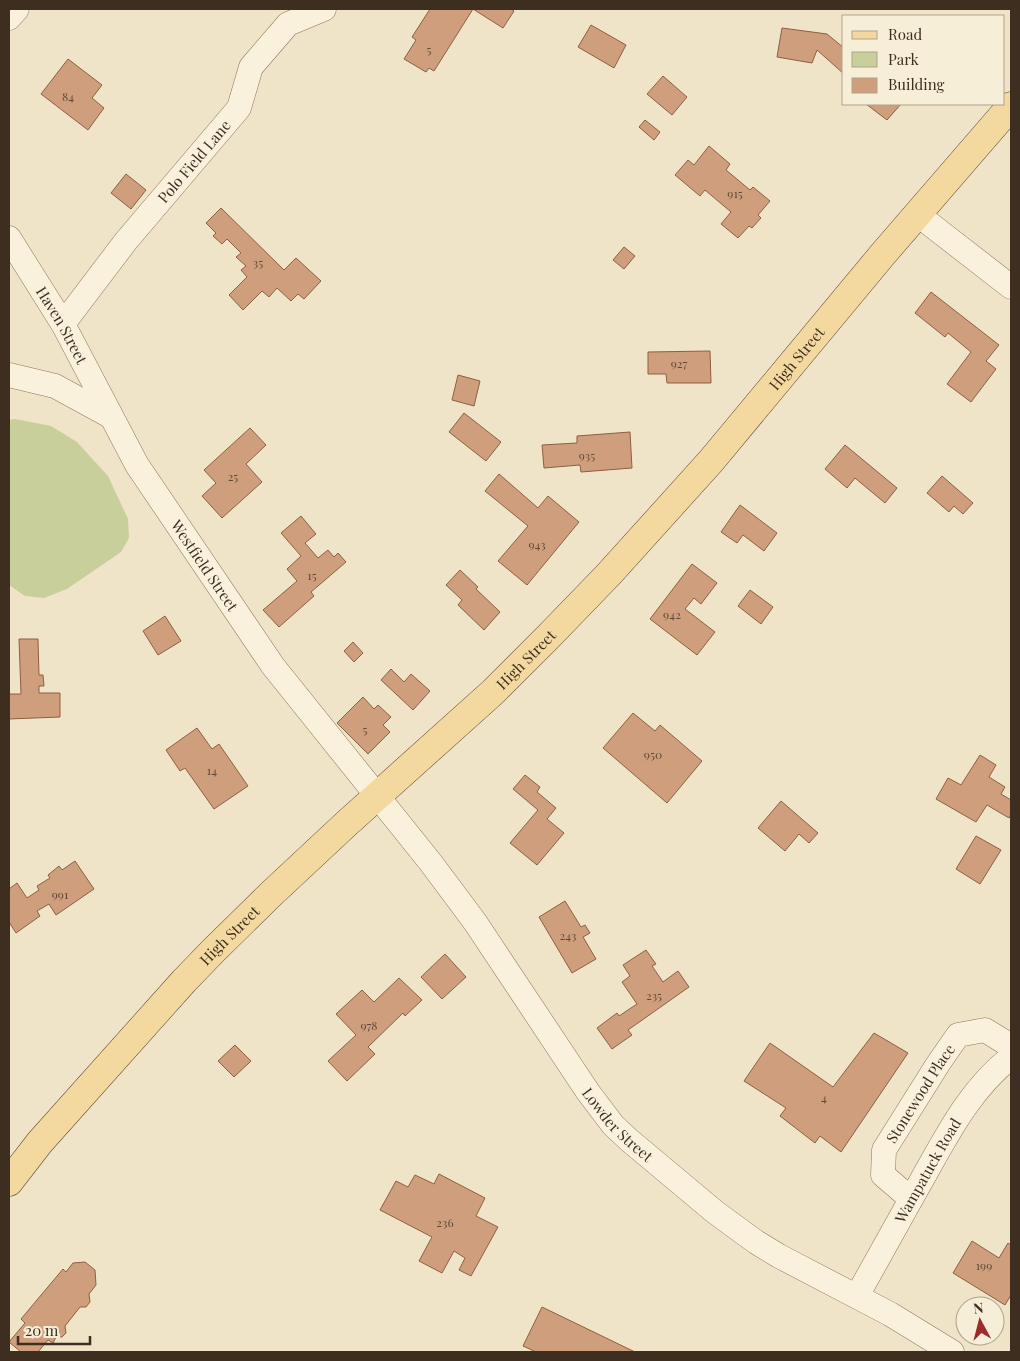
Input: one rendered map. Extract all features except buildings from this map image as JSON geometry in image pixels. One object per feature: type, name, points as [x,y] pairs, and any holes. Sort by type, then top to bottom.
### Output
[{"type":"main road","name":"High Street","points":[[9,1182],[40,1142],[213,951],[270,895],[510,675],[609,574],[711,460],[917,214],[1011,106]]},
{"type":"street","points":[[9,18],[17,9]]},
{"type":"street","name":"Polo Field Lane","points":[[62,324],[126,241],[239,108],[251,67],[288,24],[324,9]]},
{"type":"street","points":[[917,214],[1011,287]]},
{"type":"street","name":"Haven Street","points":[[9,238],[62,324],[110,416]]},
{"type":"street","points":[[9,375],[56,386],[110,416]]},
{"type":"street","name":"Westfield Street","points":[[110,416],[137,465],[273,666],[377,796]]},
{"type":"street","name":"Lowder Street","points":[[377,796],[475,922],[600,1109],[629,1140],[715,1212],[756,1242],[890,1314],[952,1352]]},
{"type":"street","name":"Stonewood Place","points":[[910,1199],[883,1175],[884,1150],[938,1064],[958,1035],[985,1030],[1011,1046]]},
{"type":"street","name":"Wampatuck Road","points":[[857,1296],[959,1115],[980,1086],[1011,1057]]},
{"type":"green space","points":[[15,419],[51,426],[77,442],[108,476],[128,519],[129,538],[121,552],[67,589],[44,598],[25,596],[9,585],[9,420]]}]
